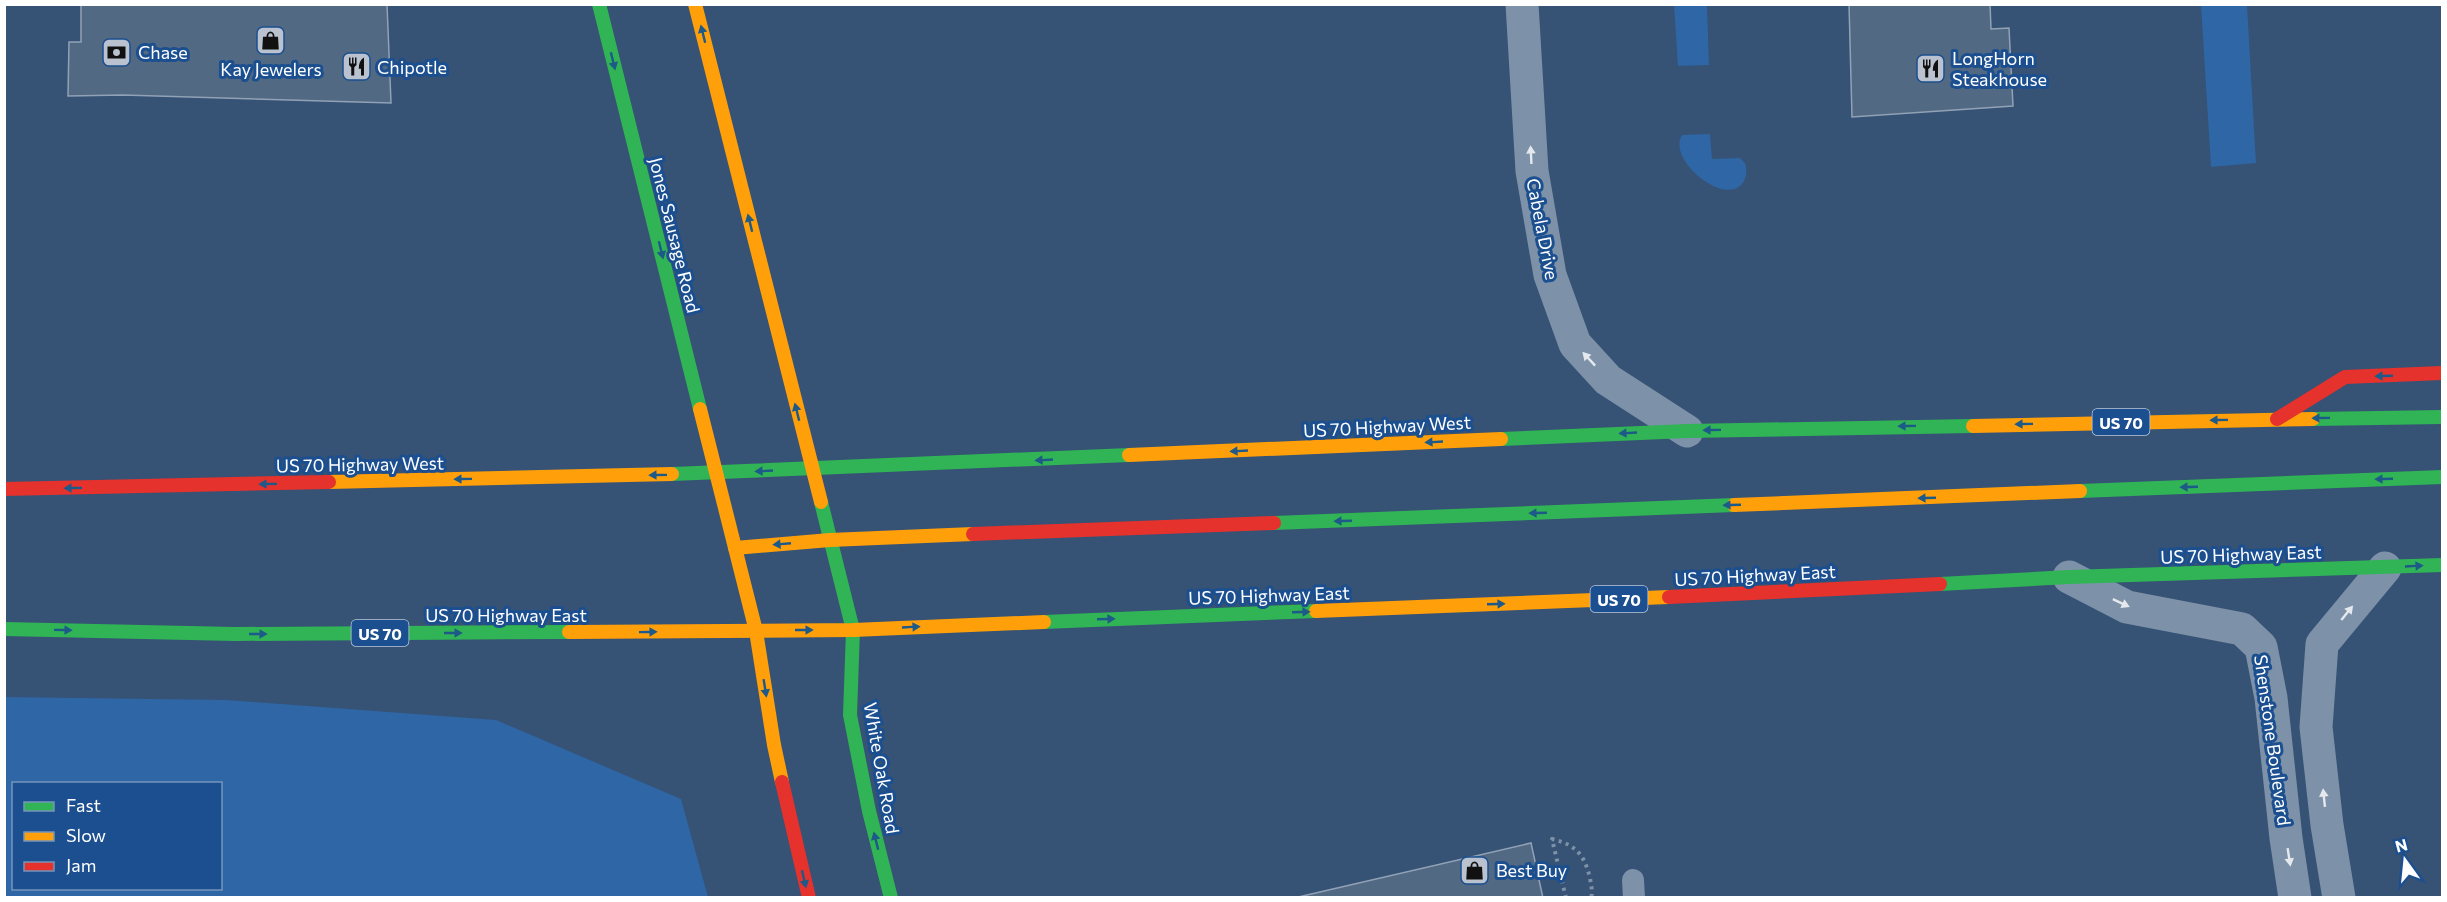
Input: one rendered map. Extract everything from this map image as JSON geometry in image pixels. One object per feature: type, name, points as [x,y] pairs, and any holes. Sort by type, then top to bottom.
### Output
[{"type":"main road","name":"Jones Sausage Road","points":[[599,4],[716,473]]},
{"type":"main road","points":[[695,4],[811,469]]},
{"type":"main road","points":[[2277,419],[2345,377],[2442,374]]},
{"type":"main road","name":"US 70","points":[[1687,431],[2442,417]]},
{"type":"main road","name":"US 70 Highway West","points":[[811,469],[1687,431]]},
{"type":"main road","name":"US 70","points":[[716,473],[811,469]]},
{"type":"main road","name":"White Oak Road","points":[[811,469],[853,630],[850,715],[869,811],[891,897]]},
{"type":"main road","name":"US 70 Highway West","points":[[4,489],[716,473]]},
{"type":"main road","points":[[716,473],[756,631],[774,745],[808,897]]},
{"type":"main road","points":[[735,548],[830,540],[2442,477]]},
{"type":"main road","name":"US 70 Highway East","points":[[853,630],[1749,594],[2068,576],[2442,565]]},
{"type":"main road","name":"US 70 Highway East","points":[[4,629],[235,634],[756,631]]},
{"type":"main road","name":"US 70","points":[[756,631],[853,630]]},
{"type":"street","name":"Cabela Drive","points":[[1522,9],[1532,171],[1550,275],[1575,344],[1608,380],[1687,431]]},
{"type":"street","points":[[2339,897],[2327,825],[2316,727],[2322,644],[2385,568]]},
{"type":"street","name":"Shenstone Boulevard","points":[[2068,576],[2127,607],[2242,629],[2261,646],[2271,698],[2286,838],[2295,897]]},
{"type":"path","points":[[1566,897],[1552,839],[1568,843],[1586,860],[1591,897]]},
{"type":"shaded area","points":[[1674,5],[1707,5],[1709,65],[1678,66]]},
{"type":"shaded area","points":[[2201,5],[2247,5],[2256,163],[2211,167]]},
{"type":"shaded area","points":[[1710,134],[1712,159],[1740,158],[1745,163],[1745,179],[1736,188],[1725,190],[1713,186],[1690,168],[1683,157],[1679,145],[1682,135]]},
{"type":"shaded area","points":[[5,697],[226,700],[496,720],[681,799],[708,897],[5,897]]},
{"type":"building","points":[[81,4],[387,4],[391,103],[123,95],[68,96],[69,42],[81,42]]},
{"type":"building","name":"LongHorn Steakhouse","points":[[1849,4],[1990,4],[1991,29],[2009,28],[2013,106],[1852,117]]},
{"type":"building","name":"Best Buy","points":[[1531,843],[1543,898],[1294,898]]},
{"type":"traffic: fast","points":[[599,4],[700,409]]},
{"type":"traffic: fast","points":[[2313,419],[2442,417]]},
{"type":"traffic: fast","points":[[1501,439],[1687,431],[1973,426]]},
{"type":"traffic: fast","points":[[672,474],[1129,455]]},
{"type":"traffic: fast","points":[[2080,491],[2442,477]]},
{"type":"traffic: fast","points":[[821,502],[853,630],[850,715],[869,811],[891,898]]},
{"type":"traffic: fast","points":[[1274,523],[1734,505]]},
{"type":"traffic: fast","points":[[1940,584],[2069,577],[2442,565]]},
{"type":"traffic: fast","points":[[1044,622],[1316,611]]},
{"type":"traffic: fast","points":[[4,629],[235,634],[569,632]]},
{"type":"traffic: slow","points":[[695,4],[821,502]]},
{"type":"traffic: slow","points":[[700,409],[756,631],[782,782]]},
{"type":"traffic: slow","points":[[1973,426],[2313,419]]},
{"type":"traffic: slow","points":[[1129,455],[1501,439]]},
{"type":"traffic: slow","points":[[329,482],[672,474]]},
{"type":"traffic: slow","points":[[1734,505],[2080,491]]},
{"type":"traffic: slow","points":[[735,548],[830,540],[973,534]]},
{"type":"traffic: slow","points":[[1316,611],[1669,597]]},
{"type":"traffic: slow","points":[[569,632],[853,630],[1044,622]]},
{"type":"traffic: jam","points":[[2277,419],[2345,377],[2442,373]]},
{"type":"traffic: jam","points":[[4,489],[329,482]]},
{"type":"traffic: jam","points":[[973,534],[1274,523]]},
{"type":"traffic: jam","points":[[1669,597],[1940,584]]},
{"type":"traffic: jam","points":[[782,782],[809,898]]},
{"type":"place","name":"Kay Jewelers","points":[[271,40]]},
{"type":"place","name":"Chase","points":[[117,52]]},
{"type":"place","name":"Chipotle","points":[[356,67]]},
{"type":"place","name":"LongHorn Steakhouse","points":[[1931,68]]},
{"type":"place","name":"Best Buy","points":[[1475,870]]}]
